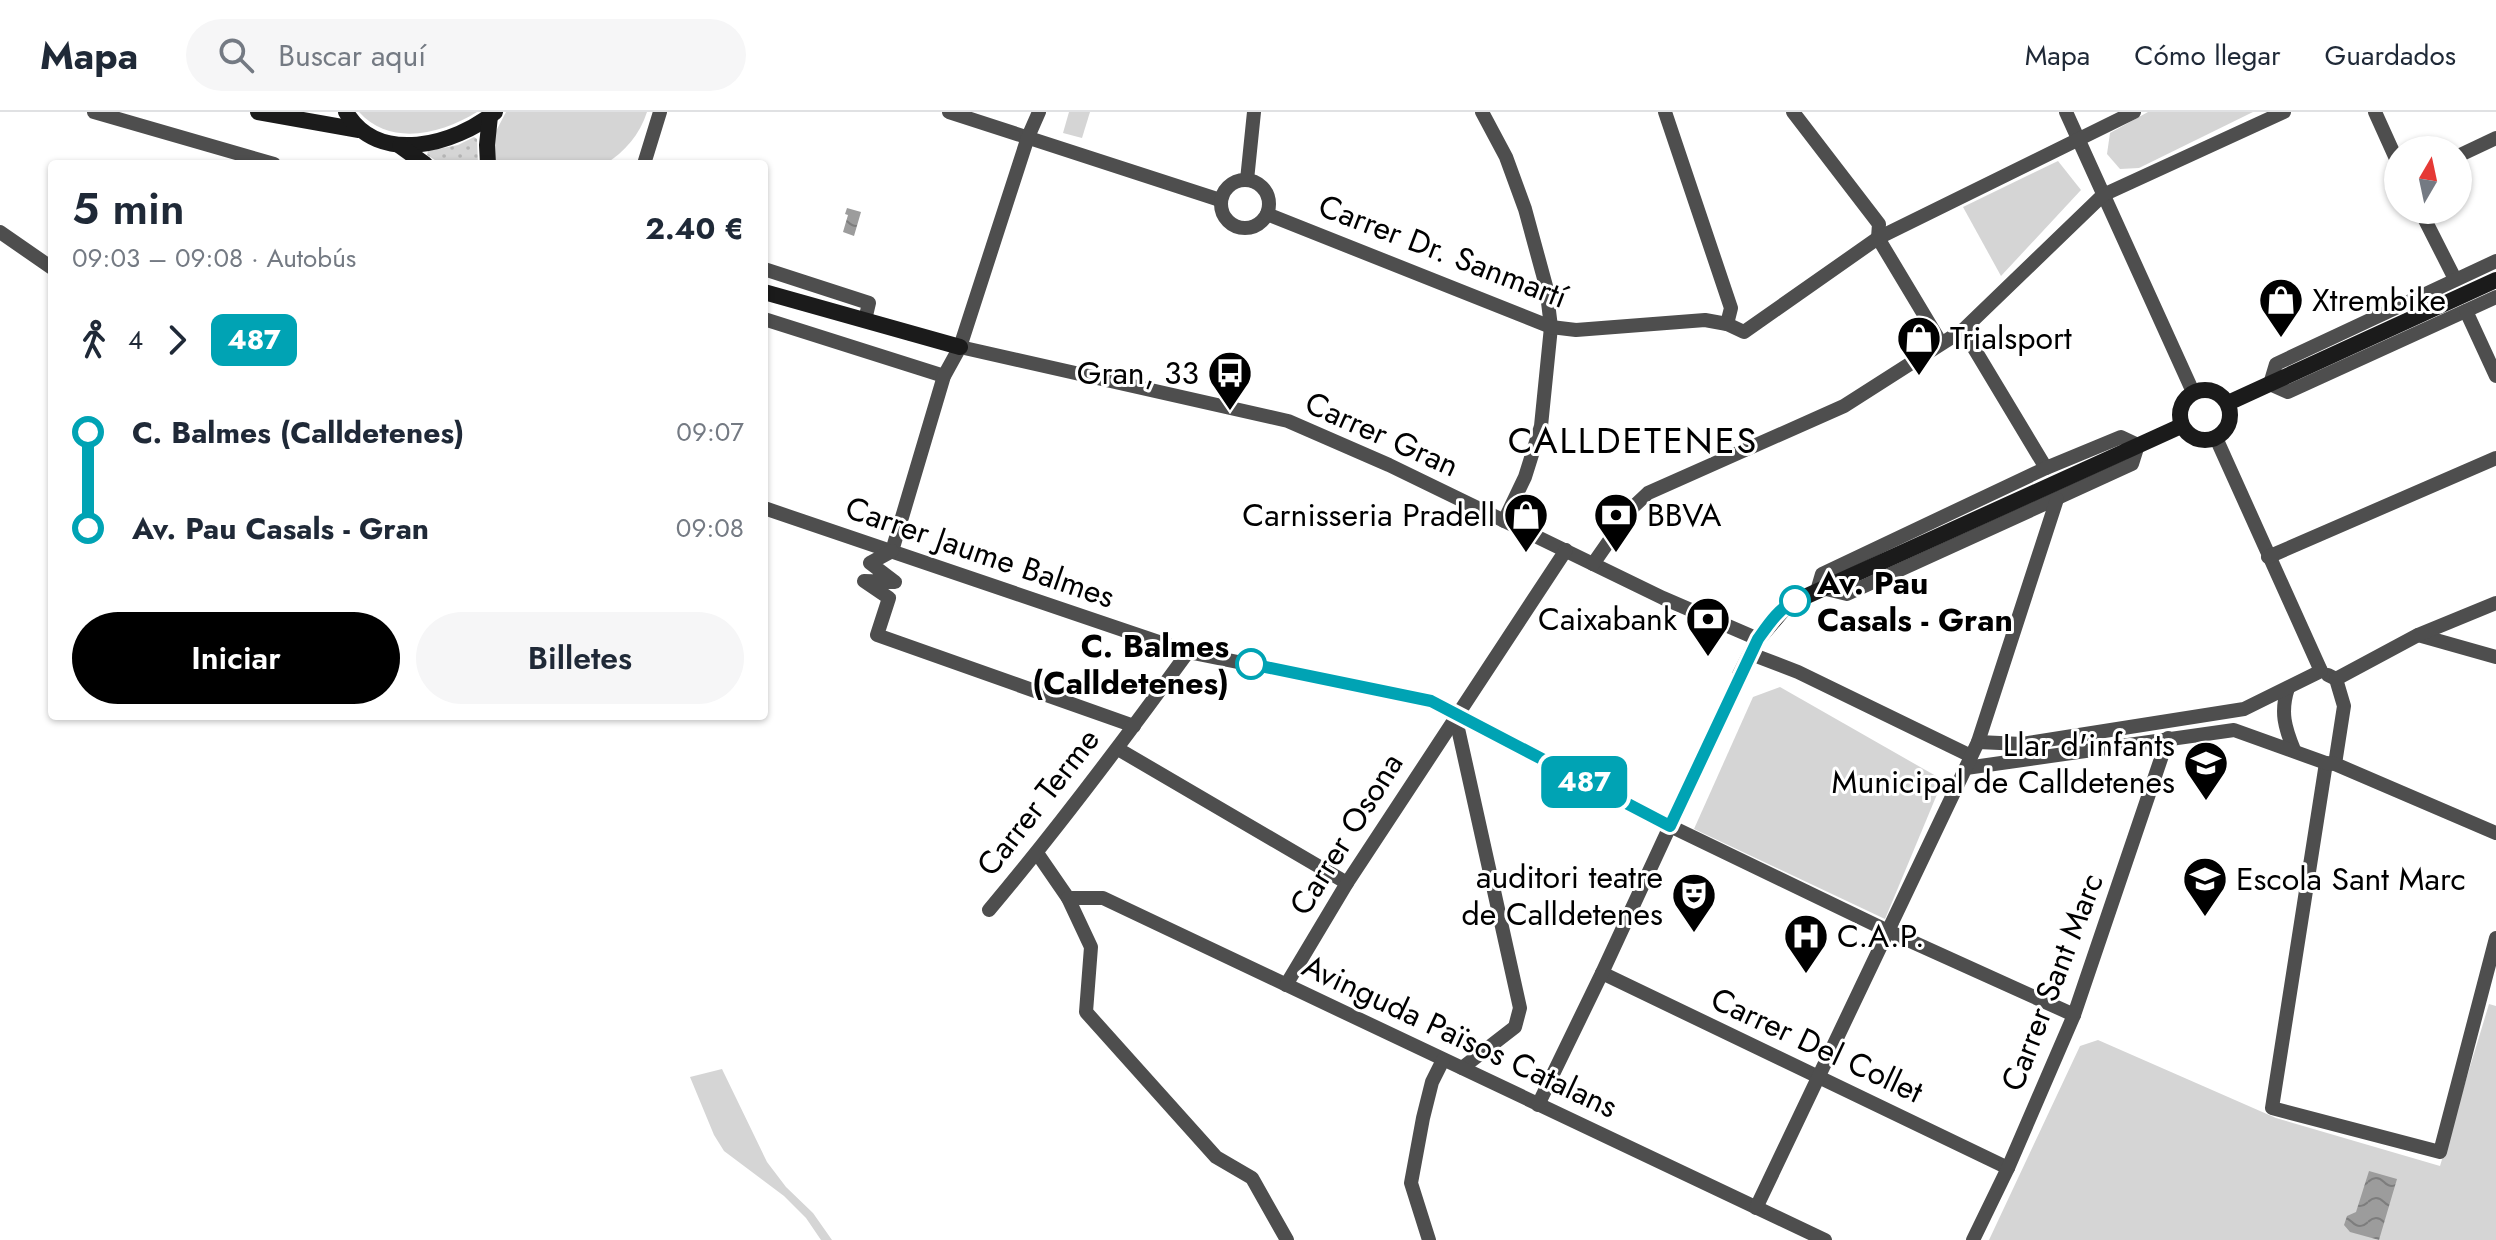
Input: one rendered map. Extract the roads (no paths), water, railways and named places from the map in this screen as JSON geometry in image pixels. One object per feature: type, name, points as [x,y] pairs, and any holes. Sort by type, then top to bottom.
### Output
[{"type":"street","points":[[94,112],[232,158]]},
{"type":"street","points":[[258,112],[359,130],[400,146],[419,160]]},
{"type":"street","points":[[346,112],[359,130]]},
{"type":"street","points":[[645,160],[660,112]]},
{"type":"street","points":[[949,112],[1220,200]]},
{"type":"street","points":[[1039,112],[1028,137],[960,347],[944,376],[892,551],[870,563],[895,582],[864,581],[884,598],[877,635],[1134,726]]},
{"type":"street","points":[[1247,180],[1254,112]]},
{"type":"street","points":[[1482,112],[1506,157],[1525,209],[1546,286],[1551,327],[1541,426],[1525,477],[1504,521]]},
{"type":"street","points":[[1665,112],[1731,308],[1727,324]]},
{"type":"street","points":[[1793,112],[1879,224],[1878,238],[1941,343]]},
{"type":"street","points":[[2066,112],[2193,392]]},
{"type":"street","points":[[1878,238],[2134,112]]},
{"type":"street","points":[[1593,564],[1632,508],[1648,493],[1844,406],[1963,330],[2103,195],[2284,112]]},
{"type":"street","points":[[2375,112],[2386,136]]},
{"type":"street","points":[[400,146],[449,139],[493,114]]},
{"type":"street","points":[[488,160],[487,145],[493,114]]},
{"type":"street","points":[[2472,149],[2496,138]]},
{"type":"street","points":[[1247,180],[1256,183],[1268,196],[1267,214],[1256,226],[1240,228],[1226,221],[1220,200],[1228,187],[1247,180]]},
{"type":"street","name":"Carrer Dr. Sanmartí","points":[[1267,214],[1551,327],[1576,330],[1705,320],[1727,324],[1744,332],[1878,238]]},
{"type":"street","points":[[2427,224],[2455,279]]},
{"type":"street","points":[[0,232],[48,265]]},
{"type":"street","points":[[2270,384],[2276,364],[2496,261]]},
{"type":"street","points":[[768,270],[869,303],[865,320]]},
{"type":"street","points":[[2228,403],[2496,280]]},
{"type":"street","points":[[768,294],[960,347]]},
{"type":"street","points":[[2270,384],[2288,392],[2496,297]]},
{"type":"street","points":[[2466,311],[2496,376]]},
{"type":"street","points":[[768,320],[944,376]]},
{"type":"street","points":[[1963,330],[2046,468]]},
{"type":"street","name":"Carrer Gran","points":[[960,347],[1288,421],[1389,465],[1663,598],[1968,762]]},
{"type":"street","points":[[2206,389],[2219,393],[2228,403],[2231,417],[2226,429],[2216,438],[2203,441],[2190,437],[2181,426],[2179,413],[2183,401],[2193,392],[2206,389]]},
{"type":"street","points":[[1538,1105],[1740,675],[1755,646],[1787,605],[2181,426]]},
{"type":"street","points":[[1820,589],[1822,574],[2046,468],[2121,437],[2138,445]]},
{"type":"street","points":[[2216,438],[2321,671],[2336,679],[2344,706],[2331,764],[2272,1108],[2440,1152],[2496,938]]},
{"type":"street","points":[[1820,589],[1847,594],[2057,499],[2132,464],[2138,445]]},
{"type":"street","points":[[2268,557],[2496,458]]},
{"type":"street","points":[[1756,1208],[1978,742],[2057,499]]},
{"type":"street","name":"Carrer Jaume Balmes","points":[[768,509],[1188,652],[1431,701],[1670,826],[1886,930],[2074,1015]]},
{"type":"street","name":"Carrer Osona","points":[[1286,985],[1347,883],[1455,715],[1566,550]]},
{"type":"street","points":[[2336,679],[2418,635],[2496,603]]},
{"type":"street","points":[[2418,635],[2496,657]]},
{"type":"street","name":"Carrer Terme","points":[[989,910],[1118,749],[1188,652]]},
{"type":"street","points":[[1978,742],[2022,744],[2244,709],[2321,671]]},
{"type":"street","points":[[2288,688],[2283,722],[2294,750]]},
{"type":"street","points":[[1455,715],[1520,1008],[1515,1027],[1462,1068]]},
{"type":"street","points":[[1968,762],[2234,730],[2331,764],[2496,833]]},
{"type":"street","name":"Carrer Sant Marc","points":[[1973,1240],[2008,1168],[2074,1015],[2168,738]]},
{"type":"street","points":[[1118,749],[1347,883]]},
{"type":"street","points":[[1037,853],[1068,898],[1091,947],[1086,1012],[1216,1157],[1252,1178],[1287,1240]]},
{"type":"street","name":"Avinguda Països Catalans","points":[[1068,898],[1103,898],[1825,1240]]},
{"type":"street","name":"Carrer Del Collet","points":[[1602,973],[2008,1168]]},
{"type":"street","points":[[1429,1240],[1411,1183],[1432,1082],[1443,1060]]},
{"type":"water","points":[[847,208],[861,212],[854,236],[843,232]]},
{"type":"water","points":[[2369,1171],[2397,1179],[2379,1240],[2350,1232],[2344,1225],[2347,1216],[2356,1212]]},
{"type":"place","name":"Xtrembike","points":[[2281,339]]},
{"type":"place","name":"Trialsport","points":[[1919,377]]},
{"type":"place","name":"Gran, 33","points":[[1230,412]]},
{"type":"place","name":"Carnisseria Pradell","points":[[1526,554]]},
{"type":"place","name":"BBVA","points":[[1616,554]]},
{"type":"place","name":"Av. Pau Casals - Gran","points":[[1795,601]]},
{"type":"place","name":"Caixabank","points":[[1708,658]]},
{"type":"place","name":"C. Balmes (Calldetenes)","points":[[1251,664]]},
{"type":"place","name":"Llar d'infants Municipal de Calldetenes","points":[[2206,802]]},
{"type":"place","name":"Escola Sant Marc","points":[[2205,918]]},
{"type":"place","name":"auditori teatre de Calldetenes","points":[[1694,934]]},
{"type":"place","name":"C.A.P.","points":[[1806,975]]},
{"type":"district","name":"CALLDETENES","points":[[1633,440]]}]
